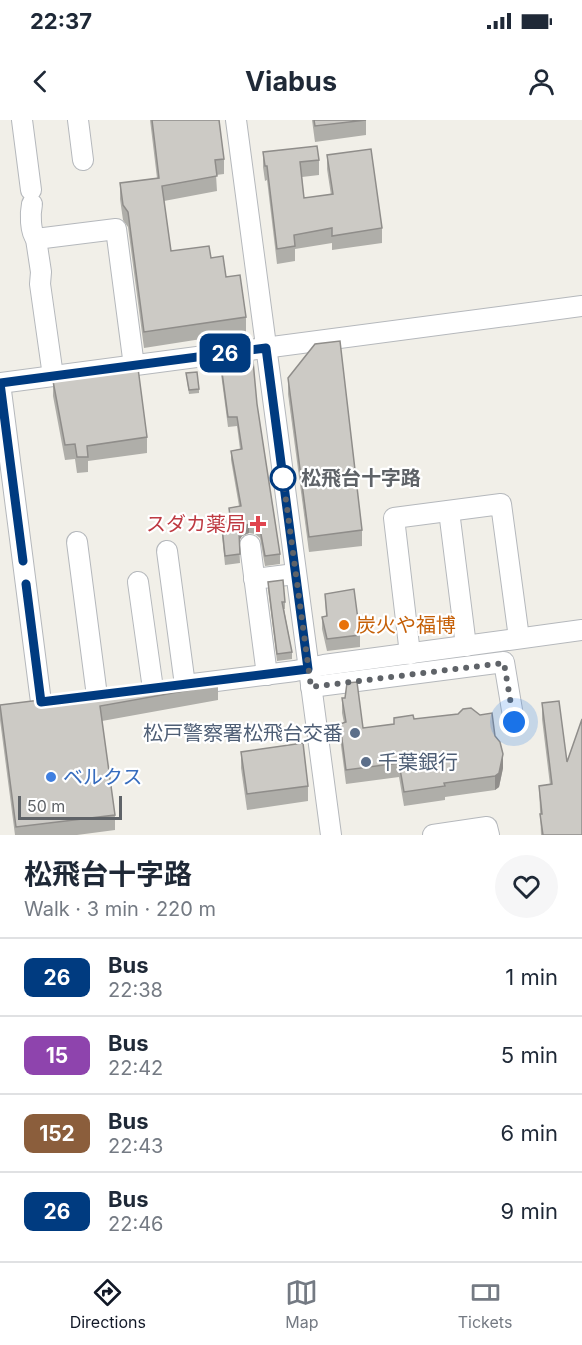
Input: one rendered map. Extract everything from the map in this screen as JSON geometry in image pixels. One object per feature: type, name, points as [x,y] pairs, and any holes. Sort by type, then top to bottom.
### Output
[{"type":"street","points":[[22,120],[33,235],[36,239],[41,272],[40,284],[53,376]]},
{"type":"street","points":[[78,120],[83,160]]},
{"type":"street","points":[[236,120],[330,835]]},
{"type":"street","points":[[36,239],[116,229],[134,366]]},
{"type":"street","points":[[41,702],[0,383],[582,306]]},
{"type":"street","points":[[410,654],[394,519],[501,504],[519,638]]},
{"type":"street","points":[[449,511],[466,646]]},
{"type":"street","points":[[76,542],[97,696]]},
{"type":"street","points":[[250,544],[267,675]]},
{"type":"street","points":[[167,551],[185,685]]},
{"type":"street","points":[[254,579],[296,574]]},
{"type":"street","points":[[138,582],[153,689]]},
{"type":"street","points":[[310,678],[410,654],[582,630]]},
{"type":"street","points":[[20,705],[267,675],[310,678],[504,663],[514,722]]},
{"type":"street","points":[[433,835],[488,826],[489,835]]},
{"type":"building","points":[[152,120],[219,120],[224,159],[215,160],[217,176],[162,186],[171,251],[209,246],[211,258],[223,256],[226,277],[240,275],[246,317],[144,332],[128,212],[123,205],[120,183],[159,178]]},
{"type":"building","points":[[314,120],[366,120],[315,126]]},
{"type":"building","points":[[317,146],[319,160],[300,162],[304,198],[333,194],[327,155],[371,149],[382,228],[332,236],[332,228],[294,235],[295,246],[277,249],[267,166],[265,166],[263,152]]},
{"type":"building","points":[[340,341],[362,530],[309,537],[288,378],[315,344]]},
{"type":"building","points":[[253,361],[257,404],[280,554],[265,556],[260,529],[249,524],[242,527],[239,532],[240,554],[225,556],[221,517],[230,516],[229,508],[241,506],[231,451],[242,449],[237,417],[228,417],[221,365]]},
{"type":"building","points":[[138,368],[147,437],[87,446],[88,457],[77,457],[75,444],[65,445],[53,381]]},
{"type":"building","points":[[197,372],[199,389],[189,390],[186,373]]},
{"type":"building","points":[[283,580],[285,602],[282,602],[292,652],[277,654],[268,582]]},
{"type":"building","points":[[354,589],[360,635],[327,639],[322,617],[327,616],[325,594]]},
{"type":"building","points":[[217,678],[218,685],[100,706],[115,815],[16,827],[0,705]]},
{"type":"building","points":[[357,682],[363,728],[394,724],[394,718],[413,715],[414,719],[458,714],[463,709],[471,708],[480,715],[492,713],[495,736],[500,742],[503,754],[499,773],[495,776],[444,783],[445,786],[404,792],[399,763],[346,770],[340,724],[346,722],[342,698],[345,698],[347,683]]},
{"type":"building","points":[[559,701],[567,762],[582,719],[582,835],[543,835],[539,786],[552,784],[542,703]]},
{"type":"building","points":[[303,743],[308,786],[247,794],[241,752]]},
{"type":"bus line","name":"26","points":[[23,561],[0,383],[266,348],[308,669],[41,702],[26,584]]},
{"type":"place","name":"松飛台十字路","points":[[283,478]]},
{"type":"place","name":"スダカ薬局","points":[[258,524]]},
{"type":"place","name":"炭火や福博","points":[[344,625]]},
{"type":"place","name":"松戸警察署松飛台交番","points":[[355,733]]},
{"type":"place","name":"千葉銀行","points":[[366,762]]},
{"type":"place","name":"ベルクス","points":[[51,777]]},
{"type":"route","points":[[283,478],[311,687],[504,663],[514,722]]}]
